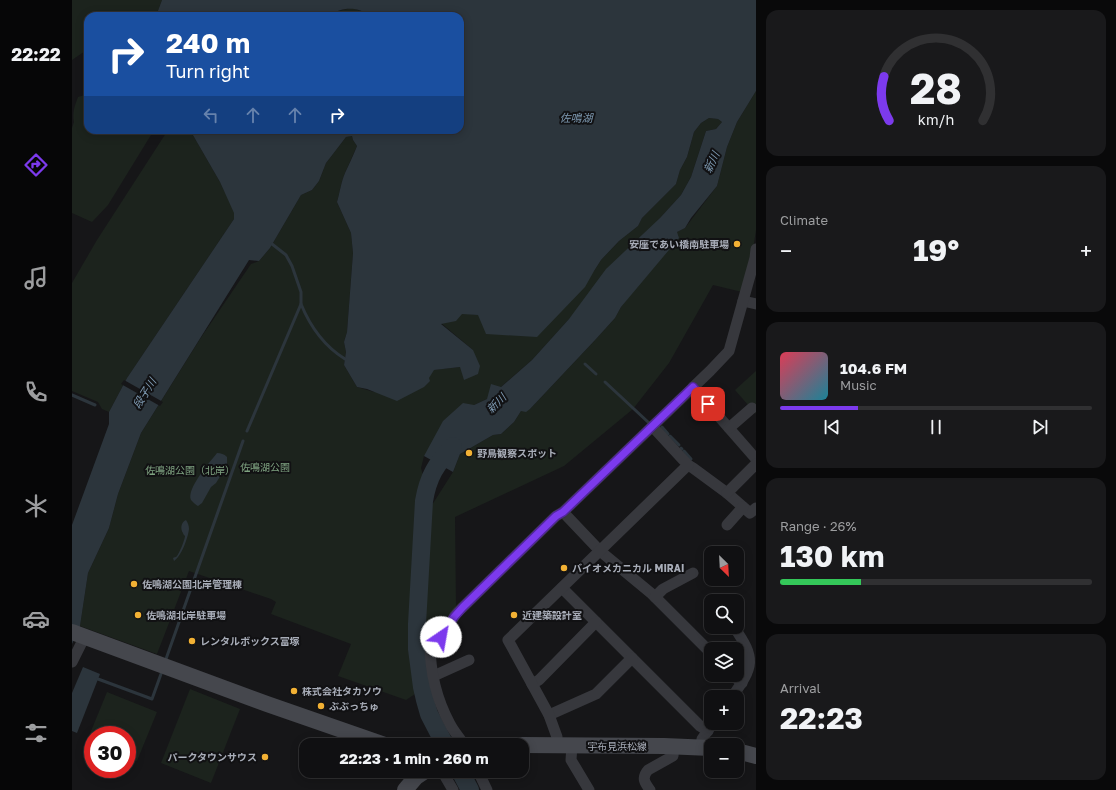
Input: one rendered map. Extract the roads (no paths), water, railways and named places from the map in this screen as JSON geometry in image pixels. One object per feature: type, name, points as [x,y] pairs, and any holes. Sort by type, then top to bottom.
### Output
[{"type":"street","points":[[460,738],[446,715],[437,691],[433,675],[430,643],[433,643],[441,637],[454,617],[463,607],[556,516],[563,512],[710,371],[729,350],[742,301],[753,274],[756,249]]},
{"type":"street","points":[[742,301],[756,304]]},
{"type":"street","points":[[693,387],[756,459]]},
{"type":"street","points":[[729,428],[752,408]]},
{"type":"street","points":[[652,426],[688,466],[694,468],[727,493],[750,513],[756,508]]},
{"type":"street","points":[[727,493],[756,464]]},
{"type":"street","points":[[589,790],[564,745],[557,737],[549,715],[508,640],[688,466]]},
{"type":"street","points":[[727,525],[743,507]]},
{"type":"street","points":[[563,512],[600,550],[655,597],[704,646]]},
{"type":"street","points":[[655,597],[663,589],[693,573]]},
{"type":"street","points":[[562,588],[700,726],[704,726]]},
{"type":"street","points":[[532,684],[539,680],[596,622]]},
{"type":"street","points":[[72,662],[79,634],[266,704],[365,738]]},
{"type":"street","points":[[737,690],[747,674],[750,661],[745,645],[738,634]]},
{"type":"street","points":[[549,715],[596,694],[632,658]]},
{"type":"street","points":[[433,675],[469,660]]},
{"type":"street","points":[[704,744],[702,739],[708,730]]},
{"type":"street","name":"宇布見浜松線","points":[[529,745],[704,748]]},
{"type":"street","points":[[650,790],[644,782],[645,773],[674,756],[674,747]]},
{"type":"street","points":[[744,753],[756,756]]},
{"type":"street","points":[[405,790],[415,778]]},
{"type":"street","points":[[446,778],[453,790]]},
{"type":"street","points":[[481,778],[487,790]]},
{"type":"water","name":"佐鳴湖","points":[[162,0],[756,0],[756,91],[737,122],[727,147],[717,186],[691,218],[685,228],[677,232],[679,238],[621,307],[615,318],[530,409],[526,412],[521,411],[514,422],[501,434],[493,435],[460,454],[453,472],[424,456],[443,421],[463,403],[474,405],[487,399],[491,384],[501,387],[532,360],[569,319],[606,269],[660,218],[681,195],[691,177],[706,131],[716,129],[722,122],[718,119],[709,118],[701,123],[694,132],[687,157],[680,170],[676,184],[642,218],[638,226],[619,241],[601,260],[585,287],[537,337],[486,334],[478,315],[462,314],[456,321],[441,324],[473,350],[480,366],[478,374],[464,380],[460,367],[434,370],[429,378],[430,381],[424,387],[397,401],[367,389],[357,387],[344,365],[346,352],[344,342],[347,332],[353,253],[351,233],[337,202],[344,176],[357,146],[352,136],[346,137],[326,163],[319,181],[312,190],[301,195],[270,248],[259,261],[249,260],[141,433],[118,494],[109,528],[88,573],[80,626],[72,644],[72,525],[109,424],[109,412],[127,378],[234,219],[234,213],[220,182],[192,134],[464,134],[464,12],[362,12],[355,9],[344,9],[336,12],[158,12]]},
{"type":"water","points":[[217,453],[227,457],[227,465],[216,483],[211,487],[202,503],[198,506],[191,500],[190,495],[192,489]]},
{"type":"water","points":[[186,520],[189,528],[187,537],[182,551],[174,561],[173,558],[177,556],[184,540],[185,536],[181,528],[183,522]]},
{"type":"water","points":[[83,667],[100,674],[77,733],[72,731],[72,693]]},
{"type":"waterway","points":[[247,431],[301,304],[301,292],[292,266],[286,255],[272,244]]},
{"type":"waterway","points":[[301,304],[318,335],[337,354],[345,359]]},
{"type":"waterway","points":[[585,364],[596,374]]},
{"type":"waterway","points":[[605,382],[648,422]]},
{"type":"waterway","points":[[72,395],[95,405]]},
{"type":"waterway","points":[[662,427],[668,434]]},
{"type":"waterway","points":[[670,436],[679,445]]},
{"type":"waterway","points":[[166,659],[243,441]]},
{"type":"waterway","name":"新川","points":[[441,738],[429,714],[422,687],[417,649],[417,624],[424,501],[430,478],[437,465],[453,446]]},
{"type":"waterway","points":[[684,451],[691,459]]},
{"type":"waterway","points":[[98,679],[152,699],[161,674]]},
{"type":"waterway","name":"新川","points":[[464,778],[470,790]]},
{"type":"place","name":"安座であい橋南駐車場","points":[[737,244]]},
{"type":"place","name":"野鳥観察スポット","points":[[469,453]]},
{"type":"place","name":"バイオメカニカル MIRAI","points":[[564,568]]},
{"type":"place","name":"佐鳴湖公園北岸管理棟","points":[[134,584]]},
{"type":"place","name":"佐鳴湖北岸駐車場","points":[[138,615]]},
{"type":"place","name":"近建築設計室","points":[[514,615]]},
{"type":"place","name":"レンタルボックス富塚","points":[[192,641]]},
{"type":"place","name":"株式会社タカソウ","points":[[294,691]]},
{"type":"place","name":"ぶぶっちゅ","points":[[321,706]]},
{"type":"place","name":"パークタウンサウス","points":[[265,757]]},
{"type":"water label","name":"段子川","points":[[144,393]]},
{"type":"park label","name":"佐鳴湖公園","points":[[265,467]]},
{"type":"park label","name":"佐鳴湖公園（北岸）","points":[[190,470]]}]
